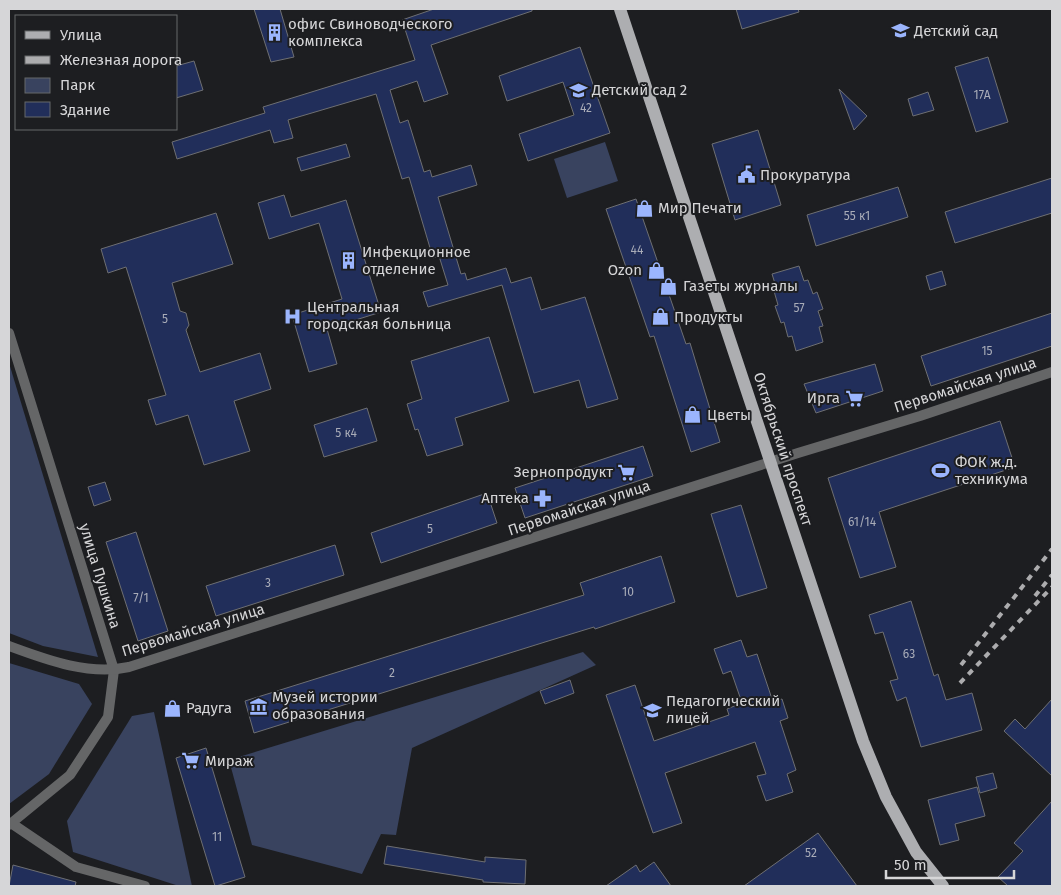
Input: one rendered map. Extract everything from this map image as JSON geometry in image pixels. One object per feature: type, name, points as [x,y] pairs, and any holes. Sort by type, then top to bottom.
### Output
[{"type":"main road","name":"Октябрьский проспект","points":[[620,9],[863,742],[886,797],[911,844],[943,886]]},
{"type":"street","name":"улица Пушкина","points":[[9,334],[114,670],[108,717],[70,775],[10,824]]},
{"type":"street","name":"Первомайская улица","points":[[114,670],[920,416],[1052,372]]},
{"type":"street","points":[[9,646],[78,668],[114,670]]},
{"type":"street","points":[[10,824],[76,867],[145,886]]},
{"type":"green space","points":[[605,142],[618,181],[567,198],[554,159]]},
{"type":"green space","points":[[9,363],[98,657],[43,646],[9,633]]},
{"type":"green space","points":[[583,652],[596,665],[412,748],[396,835],[381,834],[362,874],[252,845],[229,760]]},
{"type":"green space","points":[[9,663],[79,684],[92,704],[49,774],[9,804]]},
{"type":"green space","points":[[154,712],[192,886],[179,886],[73,852],[67,821],[132,716]]},
{"type":"building","name":"офис Свиноводческого комплекса","points":[[254,9],[280,9],[294,57],[271,62]]},
{"type":"building","points":[[434,9],[532,9],[532,11],[431,45],[448,94],[424,102],[417,81],[390,90],[400,123],[408,120],[424,172],[430,170],[432,177],[471,165],[477,185],[438,197],[461,274],[465,273],[467,280],[506,268],[511,283],[531,277],[541,310],[585,297],[618,399],[587,408],[579,380],[534,393],[502,285],[428,307],[423,292],[448,285],[439,256],[433,258],[409,177],[402,179],[376,94],[288,120],[293,138],[274,143],[270,130],[177,159],[172,142],[265,113],[263,107],[415,60],[402,20]]},
{"type":"building","points":[[736,9],[798,9],[799,12],[742,29]]},
{"type":"building","points":[[580,47],[610,133],[528,161],[519,134],[574,115],[563,82],[507,101],[499,76]]},
{"type":"building","points":[[988,57],[1008,122],[976,132],[955,67]]},
{"type":"building","points":[[194,61],[203,90],[178,97],[178,65]]},
{"type":"building","points":[[839,89],[867,116],[854,130]]},
{"type":"building","points":[[928,92],[934,110],[913,116],[908,99]]},
{"type":"building","name":"Прокуратура","points":[[758,130],[781,205],[735,220],[712,144]]},
{"type":"building","points":[[346,144],[350,157],[301,171],[297,158]]},
{"type":"building","points":[[1052,178],[1052,213],[955,243],[945,212]]},
{"type":"building","points":[[898,187],[908,217],[816,246],[807,215]]},
{"type":"building","points":[[284,195],[291,217],[346,200],[381,312],[327,329],[337,364],[309,372],[292,315],[342,299],[319,223],[269,239],[258,203]]},
{"type":"building","points":[[636,199],[686,344],[690,343],[720,442],[691,452],[654,336],[650,337],[606,209]]},
{"type":"building","points":[[216,213],[233,264],[172,283],[180,311],[186,313],[189,325],[186,330],[200,372],[260,353],[271,389],[234,401],[250,451],[204,465],[188,415],[156,425],[148,400],[166,395],[126,267],[108,273],[101,249]]},
{"type":"building","points":[[799,266],[804,281],[808,280],[813,294],[817,292],[823,309],[818,311],[823,326],[819,327],[823,342],[796,351],[792,336],[788,337],[784,322],[781,323],[775,306],[778,305],[774,291],[777,290],[772,274]]},
{"type":"building","points":[[942,271],[946,285],[930,290],[926,276]]},
{"type":"building","points":[[1052,313],[1052,346],[931,386],[921,356]]},
{"type":"building","points":[[489,337],[509,401],[455,418],[463,445],[427,456],[418,429],[415,430],[407,404],[422,399],[411,361]]},
{"type":"building","points":[[875,364],[883,391],[816,413],[804,384]]},
{"type":"building","points":[[367,408],[377,441],[324,457],[314,425]]},
{"type":"building","points":[[1000,421],[1015,467],[879,512],[896,567],[860,578],[828,478]]},
{"type":"building","points":[[643,446],[653,476],[525,518],[515,488]]},
{"type":"building","points":[[105,482],[111,500],[94,506],[88,487]]},
{"type":"building","points":[[487,493],[497,523],[381,563],[371,533]]},
{"type":"building","points":[[741,505],[767,588],[737,597],[711,514]]},
{"type":"building","points":[[136,532],[168,631],[138,641],[106,542]]},
{"type":"building","points":[[335,545],[344,575],[216,616],[206,586]]},
{"type":"building","points":[[661,556],[675,602],[595,629],[594,627],[254,733],[245,701],[584,595],[580,583]]},
{"type":"building","points":[[911,601],[934,676],[938,674],[946,700],[972,693],[982,730],[921,747],[906,697],[897,701],[890,681],[898,679],[883,632],[875,634],[869,615]]},
{"type":"building","points":[[741,640],[747,657],[757,654],[773,702],[782,699],[788,718],[780,721],[796,770],[787,774],[793,792],[766,801],[757,776],[766,774],[755,742],[665,773],[682,823],[653,833],[606,695],[635,685],[654,741],[729,715],[727,709],[742,703],[731,671],[723,674],[714,649]]},
{"type":"building","points":[[570,680],[574,693],[545,704],[540,691]]},
{"type":"building","points":[[1052,699],[1052,776],[1004,731],[1015,719],[1025,729]]},
{"type":"building","points":[[206,748],[245,877],[216,886],[176,758]]},
{"type":"building","points":[[993,773],[997,788],[980,793],[976,777]]},
{"type":"building","points":[[977,787],[985,816],[955,824],[959,840],[940,845],[928,800]]},
{"type":"building","points":[[1052,801],[1052,886],[1008,886],[998,877],[1023,851],[1014,843]]},
{"type":"building","points":[[818,833],[857,886],[744,886]]},
{"type":"building","points":[[387,846],[485,862],[485,857],[526,860],[525,884],[483,882],[483,880],[384,864]]},
{"type":"building","points":[[654,862],[671,886],[606,886],[636,865],[640,872]]},
{"type":"building","points":[[13,865],[76,882],[75,886],[9,886]]},
{"type":"railway","points":[[961,665],[1052,549]]},
{"type":"railway","points":[[1035,596],[1052,575]]},
{"type":"railway","points":[[960,683],[1052,587]]},
{"type":"place","name":"Детский сад","points":[[900,31]]},
{"type":"place","name":"офис Свиноводческого комплекса","points":[[274,33]]},
{"type":"place","name":"Детский сад 2","points":[[578,90]]},
{"type":"place","name":"Прокуратура","points":[[746,175]]},
{"type":"place","name":"Мир Печати","points":[[644,208]]},
{"type":"place","name":"Инфекционное отделение","points":[[348,261]]},
{"type":"place","name":"Ozon","points":[[656,270]]},
{"type":"place","name":"Газеты журналы","points":[[669,286]]},
{"type":"place","name":"Центральная городская больница","points":[[293,316]]},
{"type":"place","name":"Продукты","points":[[660,317]]},
{"type":"place","name":"Ирга","points":[[854,398]]},
{"type":"place","name":"Цветы","points":[[693,415]]},
{"type":"place","name":"ФОК ж.д. техникума","points":[[941,471]]},
{"type":"place","name":"Зернопродукт","points":[[627,472]]},
{"type":"place","name":"Аптека","points":[[543,498]]},
{"type":"place","name":"Музей истории образования","points":[[258,706]]},
{"type":"place","name":"Радуга","points":[[172,708]]},
{"type":"place","name":"Педагогический лицей","points":[[652,710]]},
{"type":"place","name":"Мираж","points":[[191,761]]}]
